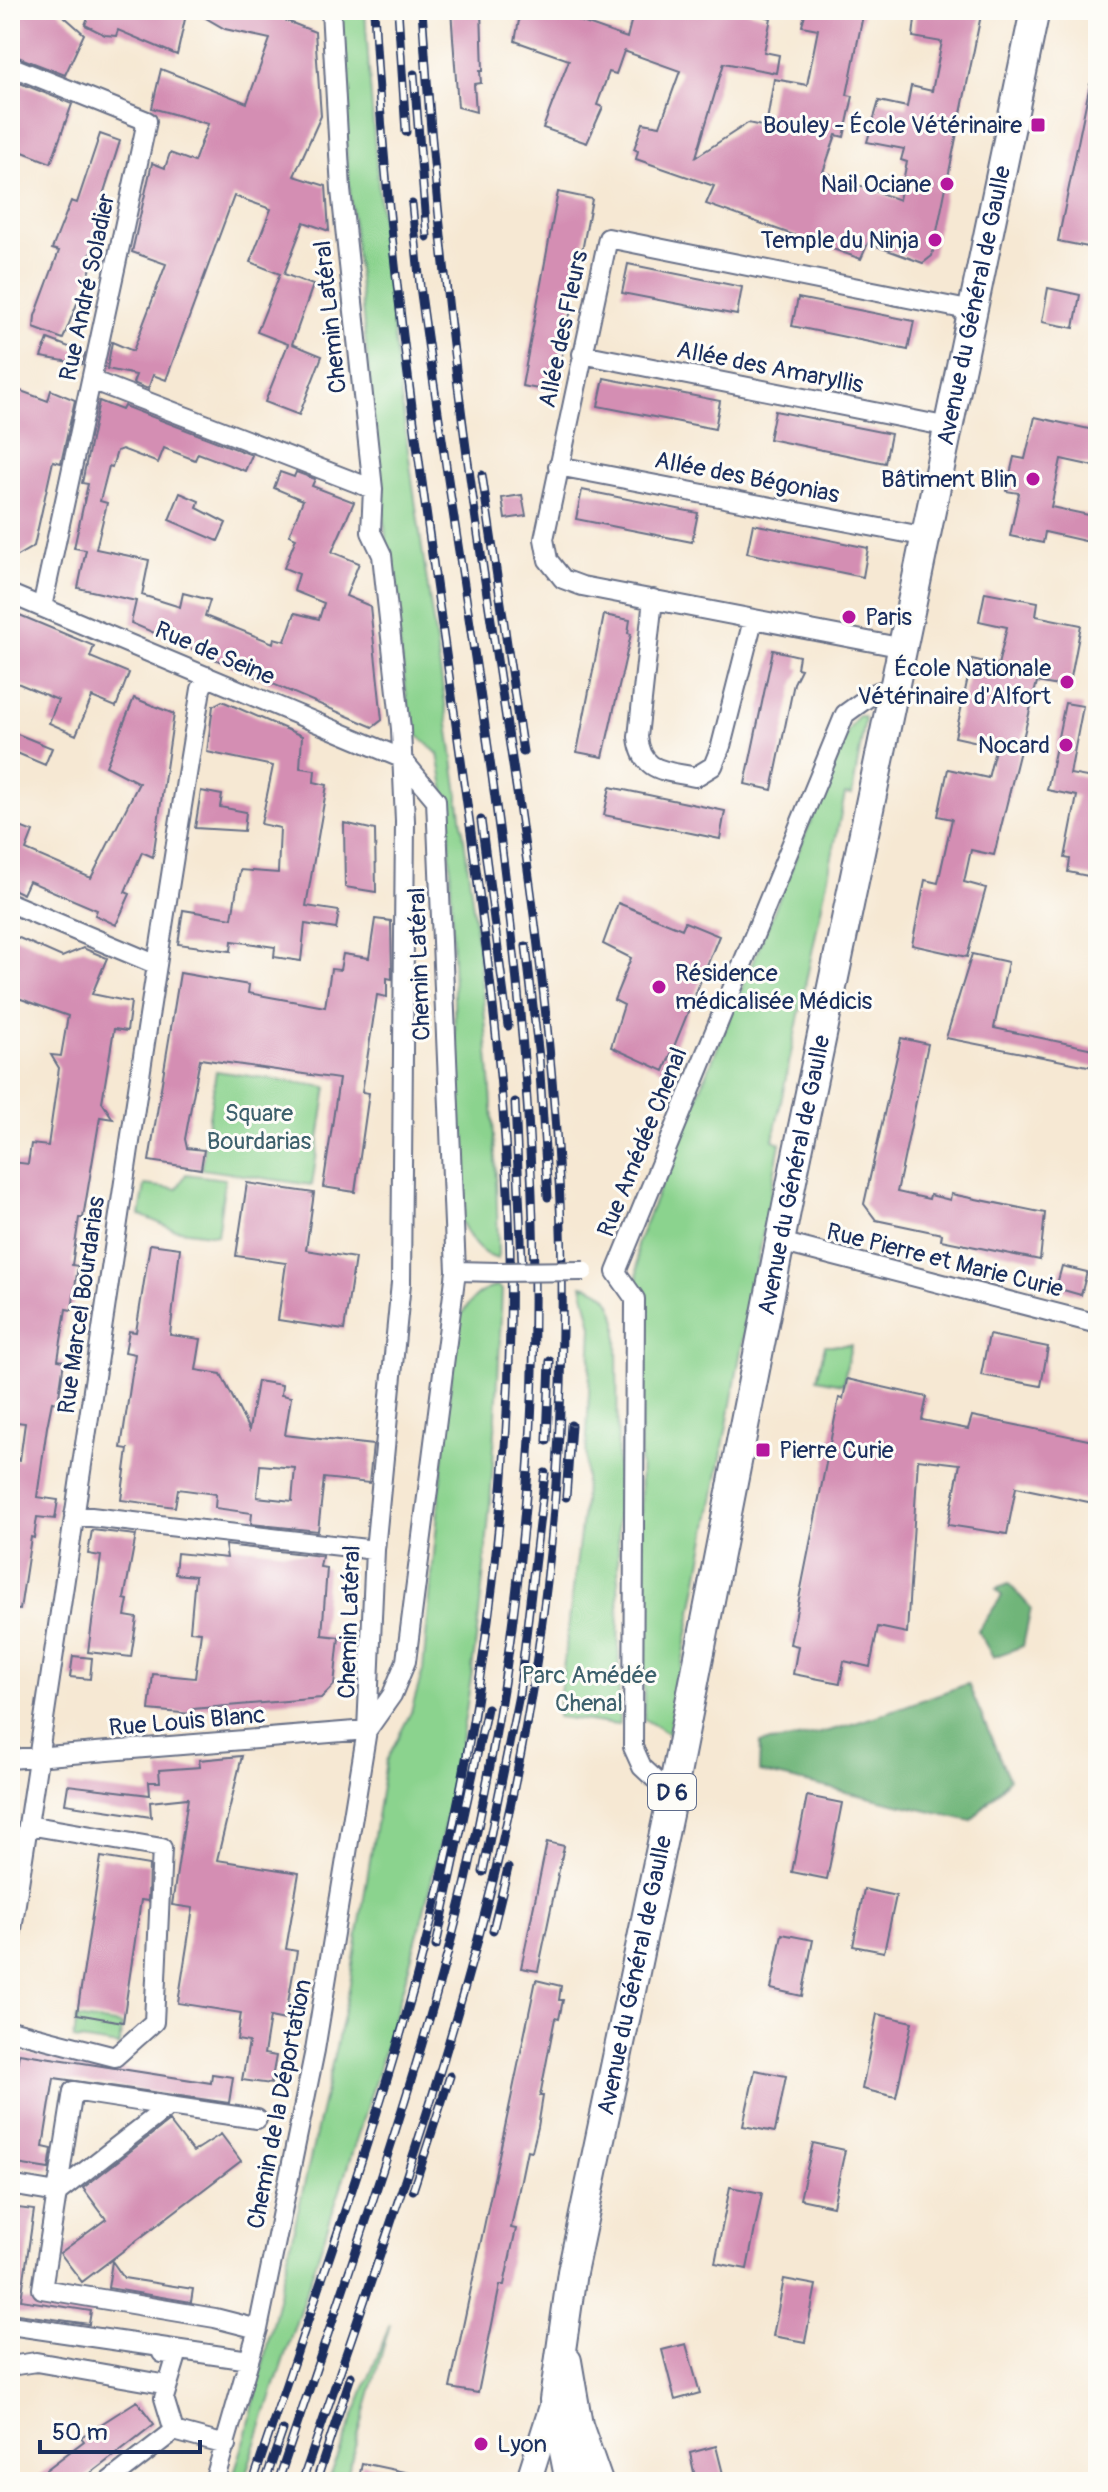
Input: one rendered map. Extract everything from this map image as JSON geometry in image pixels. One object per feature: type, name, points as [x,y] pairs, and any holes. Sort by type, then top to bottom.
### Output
[{"type":"main road","name":"Avenue du Général de Gaulle","points":[[588,2481],[554,2400],[572,2272],[672,1795],[780,1242],[1035,10]]},
{"type":"main road","name":"Avenue du Général de Gaulle","points":[[564,2341],[588,2481]]},
{"type":"street","name":"Chemin Latéral","points":[[331,10],[341,190],[373,489],[371,532],[382,555],[401,729],[405,821],[401,1283],[375,1550],[367,1730]]},
{"type":"street","name":"Rue André Soladier","points":[[10,66],[147,121],[42,607]]},
{"type":"street","name":"Allée des Fleurs","points":[[653,599],[563,579],[548,560],[544,539],[608,238],[973,311]]},
{"type":"street","name":"Allée des Amaryllis","points":[[582,354],[949,427]]},
{"type":"street","points":[[91,380],[373,489]]},
{"type":"street","name":"Allée des Bégonias","points":[[558,466],[927,537]]},
{"type":"street","name":"Rue de Seine","points":[[10,594],[401,758]]},
{"type":"street","points":[[753,620],[721,746],[713,766],[695,777],[650,766],[640,755],[638,737],[653,599],[904,648]]},
{"type":"street","name":"Rue Marcel Bourdarias","points":[[10,1942],[155,964],[201,689],[207,676]]},
{"type":"street","name":"Rue Amédée Chenal","points":[[672,1795],[642,1767],[633,1747],[635,1299],[616,1272],[845,714],[874,693],[895,687]]},
{"type":"street","name":"Chemin Latéral","points":[[367,1730],[392,1695],[406,1661],[456,1271],[436,800],[401,758]]},
{"type":"street","points":[[10,903],[155,964]]},
{"type":"street","name":"Rue Pierre et Marie Curie","points":[[780,1242],[1098,1324]]},
{"type":"street","points":[[456,1271],[616,1272]]},
{"type":"street","points":[[74,1515],[375,1550]]},
{"type":"street","name":"Rue Louis Blanc","points":[[10,1759],[367,1730]]},
{"type":"street","name":"Chemin de la Déportation","points":[[214,2482],[258,2329],[315,2050],[367,1730]]},
{"type":"street","points":[[10,2030],[115,2057],[154,2022],[162,1848],[28,1825]]},
{"type":"street","points":[[257,2119],[73,2091],[42,2289],[215,2318],[258,2329]]},
{"type":"street","points":[[10,2185],[57,2193],[169,2106]]},
{"type":"street","points":[[10,2325],[249,2360]]},
{"type":"street","points":[[42,2334],[177,2355],[164,2398],[174,2431]]},
{"type":"street","points":[[10,2366],[36,2362],[168,2385]]},
{"type":"street","name":"Avenue du Général de Gaulle","points":[[528,2482],[554,2400]]},
{"type":"street","points":[[174,2431],[226,2445]]},
{"type":"street","points":[[108,2482],[174,2431]]},
{"type":"green space","points":[[339,10],[365,10],[377,175],[394,340],[478,954],[495,1157],[498,1259],[479,1249],[460,1219],[449,815],[438,754],[411,729],[388,559],[347,164]]},
{"type":"green space","points":[[858,716],[864,716],[865,720],[852,795],[845,794],[773,1140],[780,1143],[669,1734],[644,1719],[637,1243],[848,731]]},
{"type":"green space","name":"Square Bourdarias","points":[[216,1071],[327,1087],[312,1185],[201,1169]]},
{"type":"green space","points":[[186,1174],[225,1179],[217,1235],[173,1229],[140,1215],[145,1185],[177,1189]]},
{"type":"green space","name":"Parc Amédée Chenal","points":[[582,1285],[596,1289],[606,1297],[617,1321],[619,1725],[557,1717],[584,1502],[592,1326]]},
{"type":"green space","points":[[498,1286],[502,1290],[500,1348],[483,1580],[459,1753],[441,1840],[420,1927],[370,2098],[243,2482],[231,2482],[247,2433],[349,1990],[386,1761],[411,1712],[423,1670],[456,1322],[479,1295]]},
{"type":"green space","points":[[825,1345],[851,1345],[843,1384],[817,1379]]},
{"type":"green space","points":[[1009,1584],[1031,1608],[1023,1646],[993,1657],[978,1631],[1002,1596],[996,1589]]},
{"type":"green space","points":[[968,1684],[1009,1779],[971,1821],[759,1772],[760,1743],[839,1728]]},
{"type":"green space","points":[[76,2018],[122,2025],[119,2046],[73,2039]]},
{"type":"green space","points":[[390,2324],[345,2482],[328,2482]]},
{"type":"building","points":[[10,10],[57,10],[84,34],[65,75],[10,54]]},
{"type":"building","points":[[91,10],[187,10],[177,55],[118,30],[116,36],[105,35],[85,25]]},
{"type":"building","points":[[192,10],[259,10],[315,32],[321,116],[294,176],[326,186],[329,231],[304,222],[284,274],[313,285],[292,344],[322,356],[299,415],[265,402],[288,344],[257,332],[280,274],[250,262],[271,209],[234,196],[166,380],[153,375],[148,389],[133,383],[136,375],[107,369],[112,342],[133,351],[166,264],[132,252],[152,163],[165,168],[170,153],[194,162],[208,124],[152,108],[161,69],[247,103],[270,39],[225,29]]},
{"type":"building","points":[[451,10],[481,10],[483,71],[480,71],[481,83],[474,84],[476,112],[458,107]]},
{"type":"building","points":[[521,10],[548,10],[627,38],[634,10],[743,10],[771,18],[764,52],[779,55],[776,73],[724,63],[696,157],[748,123],[766,127],[774,79],[807,85],[818,29],[802,26],[806,10],[864,10],[847,95],[853,96],[844,137],[836,135],[823,172],[899,200],[907,162],[901,160],[904,149],[867,142],[879,101],[907,107],[911,86],[932,91],[942,42],[913,37],[916,10],[982,10],[932,256],[923,263],[868,243],[861,259],[706,204],[714,186],[636,159],[638,151],[634,149],[643,123],[660,126],[680,71],[624,51],[616,74],[609,72],[597,105],[603,107],[587,143],[543,128],[569,60],[515,41]]},
{"type":"building","points":[[10,79],[72,104],[51,163],[10,147],[10,127],[17,109],[10,107]]},
{"type":"building","points":[[1090,84],[1098,84],[1098,249],[1058,241]]},
{"type":"building","points":[[100,134],[120,141],[98,211],[105,214],[88,261],[93,263],[63,339],[34,328],[35,316],[59,251],[52,249],[71,201],[77,203]]},
{"type":"building","points":[[558,192],[592,199],[555,392],[522,386]]},
{"type":"building","points":[[628,264],[742,287],[737,315],[622,293]]},
{"type":"building","points":[[1048,288],[1080,295],[1074,328],[1042,322]]},
{"type":"building","points":[[798,298],[914,321],[908,350],[792,326]]},
{"type":"building","points":[[48,339],[85,353],[82,364],[41,357]]},
{"type":"building","points":[[604,378],[720,401],[715,429],[598,406]]},
{"type":"building","points":[[10,387],[48,401],[51,390],[75,400],[61,463],[53,461],[34,546],[10,560]]},
{"type":"building","points":[[99,401],[122,410],[124,406],[252,455],[245,471],[198,453],[195,460],[164,448],[158,463],[122,449],[117,451],[112,467],[109,466],[100,501],[107,503],[96,549],[149,560],[142,595],[180,607],[183,593],[210,600],[205,616],[273,643],[274,638],[285,641],[295,613],[319,619],[324,603],[294,591],[299,574],[284,568],[296,538],[289,535],[303,500],[274,488],[280,472],[294,477],[296,472],[315,479],[312,486],[354,502],[332,552],[359,563],[346,596],[370,606],[382,720],[373,727],[131,623],[136,601],[78,588],[86,550],[74,548],[88,484],[82,483]]},
{"type":"building","points":[[775,411],[891,434],[885,463],[769,439]]},
{"type":"building","name":"Bâtiment Blin","points":[[1035,417],[1098,431],[1098,467],[1061,459],[1051,507],[1098,517],[1098,544],[1045,532],[1043,543],[1010,536],[1019,493],[1006,491],[1014,457],[1025,459]]},
{"type":"building","points":[[582,490],[698,513],[692,542],[576,519]]},
{"type":"building","points":[[180,493],[199,501],[197,508],[226,523],[218,541],[169,520]]},
{"type":"building","points":[[522,495],[526,516],[505,519],[502,498]]},
{"type":"building","points":[[753,524],[868,548],[863,577],[747,553]]},
{"type":"building","points":[[985,592],[1038,602],[1036,616],[1081,625],[1069,688],[1037,682],[994,855],[971,850],[964,882],[986,888],[967,957],[912,945],[925,880],[938,883],[952,819],[938,816],[948,769],[988,778],[996,746],[955,737],[972,659],[998,665],[1007,627],[979,621]]},
{"type":"building","points":[[10,611],[94,646],[90,657],[129,673],[116,707],[92,697],[76,735],[49,723],[58,700],[10,680]]},
{"type":"building","points":[[604,615],[630,620],[628,633],[631,634],[603,757],[577,752]]},
{"type":"building","points":[[773,650],[799,656],[797,668],[801,669],[794,683],[772,790],[745,784]]},
{"type":"building","points":[[134,698],[174,714],[153,857],[142,852],[125,892],[130,894],[116,925],[95,915],[97,910],[29,881],[23,894],[10,888],[10,823],[33,832],[26,850],[91,878],[139,783],[106,766]]},
{"type":"building","points":[[222,701],[302,736],[300,768],[315,770],[314,782],[327,785],[306,906],[339,911],[336,929],[305,924],[301,961],[274,957],[275,947],[232,941],[231,951],[178,944],[183,910],[232,918],[240,870],[278,873],[280,828],[261,824],[273,766],[207,752],[213,706]]},
{"type":"building","points":[[1065,703],[1083,706],[1070,774],[1098,779],[1098,878],[1068,872],[1070,859],[1065,858],[1077,796],[1047,790]]},
{"type":"building","points":[[10,731],[52,748],[45,765],[10,750]]},
{"type":"building","points":[[610,787],[725,811],[720,839],[604,815]]},
{"type":"building","points":[[201,791],[222,795],[220,807],[246,812],[244,831],[195,828]]},
{"type":"building","points":[[344,823],[375,830],[376,892],[345,887]]},
{"type":"building","name":"Résidence médicalisée Médicis","points":[[618,903],[682,929],[685,922],[719,936],[664,1071],[611,1047],[624,1005],[614,1000],[631,958],[603,944]]},
{"type":"building","points":[[375,919],[391,921],[392,979],[387,978],[387,997],[377,995],[362,1092],[369,1093],[355,1192],[323,1187],[339,1079],[200,1059],[185,1139],[187,1148],[204,1150],[201,1169],[149,1161],[180,973],[249,985],[248,993],[325,1007],[331,969],[340,970],[343,954],[369,958]]},
{"type":"building","points":[[10,934],[62,957],[83,948],[107,958],[92,994],[131,1002],[127,1031],[114,1029],[102,1102],[113,1119],[100,1117],[72,1265],[78,1266],[72,1310],[66,1309],[58,1360],[64,1361],[58,1403],[52,1402],[47,1427],[37,1497],[58,1500],[55,1519],[37,1517],[20,1610],[10,1609],[10,1487],[14,1459],[20,1460],[25,1423],[10,1421],[10,1182],[13,1162],[28,1164],[31,1144],[48,1146],[59,1068],[51,1055],[61,1056],[68,1016],[10,995]]},
{"type":"building","points":[[972,954],[1008,962],[994,1028],[1098,1050],[1098,1068],[946,1038]]},
{"type":"building","points":[[901,1038],[928,1044],[897,1192],[950,1200],[951,1194],[1045,1213],[1040,1260],[941,1240],[942,1234],[876,1220],[864,1204]]},
{"type":"building","points":[[247,1183],[314,1193],[306,1250],[355,1258],[344,1330],[278,1320],[286,1263],[236,1256]]},
{"type":"building","points":[[150,1244],[180,1248],[170,1335],[201,1339],[196,1370],[221,1374],[249,1430],[257,1381],[282,1385],[281,1395],[291,1397],[285,1435],[373,1445],[369,1483],[324,1478],[318,1531],[251,1524],[252,1513],[215,1508],[216,1494],[178,1489],[175,1507],[121,1500],[128,1449],[121,1448],[135,1354],[125,1352],[129,1331],[136,1332]],"holes":[[[260,1465],[295,1468],[292,1501],[257,1497]]]},
{"type":"building","points":[[1062,1266],[1087,1272],[1081,1295],[1056,1288]]},
{"type":"building","points":[[989,1335],[1048,1347],[1041,1386],[981,1375]]},
{"type":"building","points":[[847,1379],[927,1397],[922,1420],[968,1429],[972,1416],[1098,1442],[1098,1504],[1016,1487],[1007,1534],[948,1525],[960,1464],[918,1459],[907,1633],[878,1627],[870,1667],[844,1661],[840,1683],[793,1674],[798,1646],[790,1644],[839,1398],[843,1399]]},
{"type":"building","points":[[92,1530],[136,1535],[124,1599],[128,1600],[125,1616],[137,1618],[131,1657],[88,1652],[101,1556],[88,1554]]},
{"type":"building","points":[[225,1545],[322,1556],[320,1567],[327,1568],[322,1635],[339,1637],[334,1685],[321,1698],[193,1709],[192,1714],[149,1710],[153,1674],[195,1678],[201,1632],[190,1631],[195,1576],[175,1574],[177,1553],[227,1558]]},
{"type":"building","points":[[73,1656],[92,1658],[90,1679],[70,1677]]},
{"type":"building","points":[[242,1756],[217,1860],[299,1873],[286,1949],[297,1951],[285,2020],[270,2017],[264,2054],[276,2056],[271,2084],[242,2080],[249,2042],[237,2040],[241,2013],[178,2003],[193,1908],[172,1905],[188,1798],[150,1802],[151,1817],[65,1804],[68,1785],[150,1795],[149,1782],[160,1782],[159,1770],[200,1767],[199,1760]]},
{"type":"building","points":[[807,1796],[842,1803],[827,1879],[792,1872]]},
{"type":"building","points":[[547,1842],[564,1846],[538,1971],[521,1968]]},
{"type":"building","points":[[101,1857],[149,1865],[148,1901],[141,1900],[123,2022],[77,2014]]},
{"type":"building","points":[[864,1889],[896,1896],[884,1952],[853,1946]]},
{"type":"building","points":[[782,1934],[813,1940],[802,1996],[771,1989]]},
{"type":"building","points":[[536,1980],[561,1986],[559,2000],[563,2000],[559,2019],[555,2018],[540,2096],[543,2096],[538,2127],[532,2151],[527,2150],[511,2228],[516,2229],[504,2285],[500,2285],[478,2393],[450,2388]]},
{"type":"building","points":[[877,2014],[912,2022],[896,2097],[862,2089]]},
{"type":"building","points":[[19,2053],[211,2083],[212,2074],[233,2077],[229,2103],[54,2078],[43,2147],[52,2149],[49,2169],[10,2163],[10,2112]]},
{"type":"building","points":[[755,2070],[786,2076],[775,2132],[743,2126]]},
{"type":"building","points":[[169,2121],[193,2152],[221,2134],[241,2161],[82,2282],[60,2253],[106,2219],[83,2188]]},
{"type":"building","points":[[813,2143],[845,2150],[833,2206],[800,2199]]},
{"type":"building","points":[[730,2187],[762,2193],[747,2269],[715,2263]]},
{"type":"building","points":[[10,2207],[34,2210],[21,2300],[91,2311],[89,2324],[10,2313]]},
{"type":"building","points":[[112,2261],[124,2278],[193,2289],[191,2302],[108,2288]]},
{"type":"building","points":[[784,2279],[816,2285],[805,2342],[773,2336]]},
{"type":"building","points":[[686,2344],[700,2393],[675,2400],[662,2350]]},
{"type":"building","points":[[137,2401],[154,2424],[103,2464],[79,2482],[30,2482],[84,2441],[81,2437]]},
{"type":"building","points":[[716,2446],[725,2482],[696,2482],[690,2453]]},
{"type":"building","points":[[362,2463],[414,2474],[413,2482],[358,2482]]},
{"type":"railway","points":[[253,2482],[382,2096],[439,1887],[472,1729],[484,1649],[502,1489],[507,1409],[510,1259],[498,1051],[399,298],[388,202],[374,10]]},
{"type":"railway","points":[[398,10],[406,132]]},
{"type":"railway","points":[[302,2482],[436,2085],[482,1924],[528,1716],[546,1588],[558,1459],[561,1226],[547,1021],[521,818],[458,387],[437,199],[422,10]]},
{"type":"railway","points":[[414,74],[427,237]]},
{"type":"railway","points":[[278,2482],[402,2108],[466,1881],[505,1677],[528,1470],[534,1321],[531,1172],[521,1024],[505,876],[420,286],[412,204]]},
{"type":"railway","points":[[482,475],[523,752]]},
{"type":"railway","points":[[481,820],[508,1026]]},
{"type":"railway","points":[[526,946],[539,1058],[548,1197]]},
{"type":"railway","points":[[515,1102],[522,1262]]},
{"type":"railway","points":[[547,1441],[550,1361]]},
{"type":"railway","points":[[566,1497],[571,1425]]},
{"type":"railway","points":[[483,1872],[519,1695],[545,1473]]},
{"type":"railway","points":[[436,1946],[487,1708]]},
{"type":"railway","points":[[493,1930],[508,1868]]},
{"type":"railway","points":[[413,2190],[450,2076]]},
{"type":"railway","points":[[316,2482],[351,2376]]},
{"type":"railway","points":[[265,2482],[283,2430]]},
{"type":"place","name":"Bouley - École Vétérinaire","points":[[1038,125]]},
{"type":"place","name":"Nail Ociane","points":[[947,184]]},
{"type":"place","name":"Temple du Ninja","points":[[935,240]]},
{"type":"place","name":"Bâtiment Blin","points":[[1033,479]]},
{"type":"place","name":"Paris","points":[[849,617]]},
{"type":"place","name":"École Nationale Vétérinaire d'Alfort","points":[[1067,682]]},
{"type":"place","name":"Nocard","points":[[1066,745]]},
{"type":"place","name":"Résidence médicalisée Médicis","points":[[659,987]]},
{"type":"place","name":"Pierre Curie","points":[[763,1450]]},
{"type":"place","name":"Lyon","points":[[481,2444]]}]
